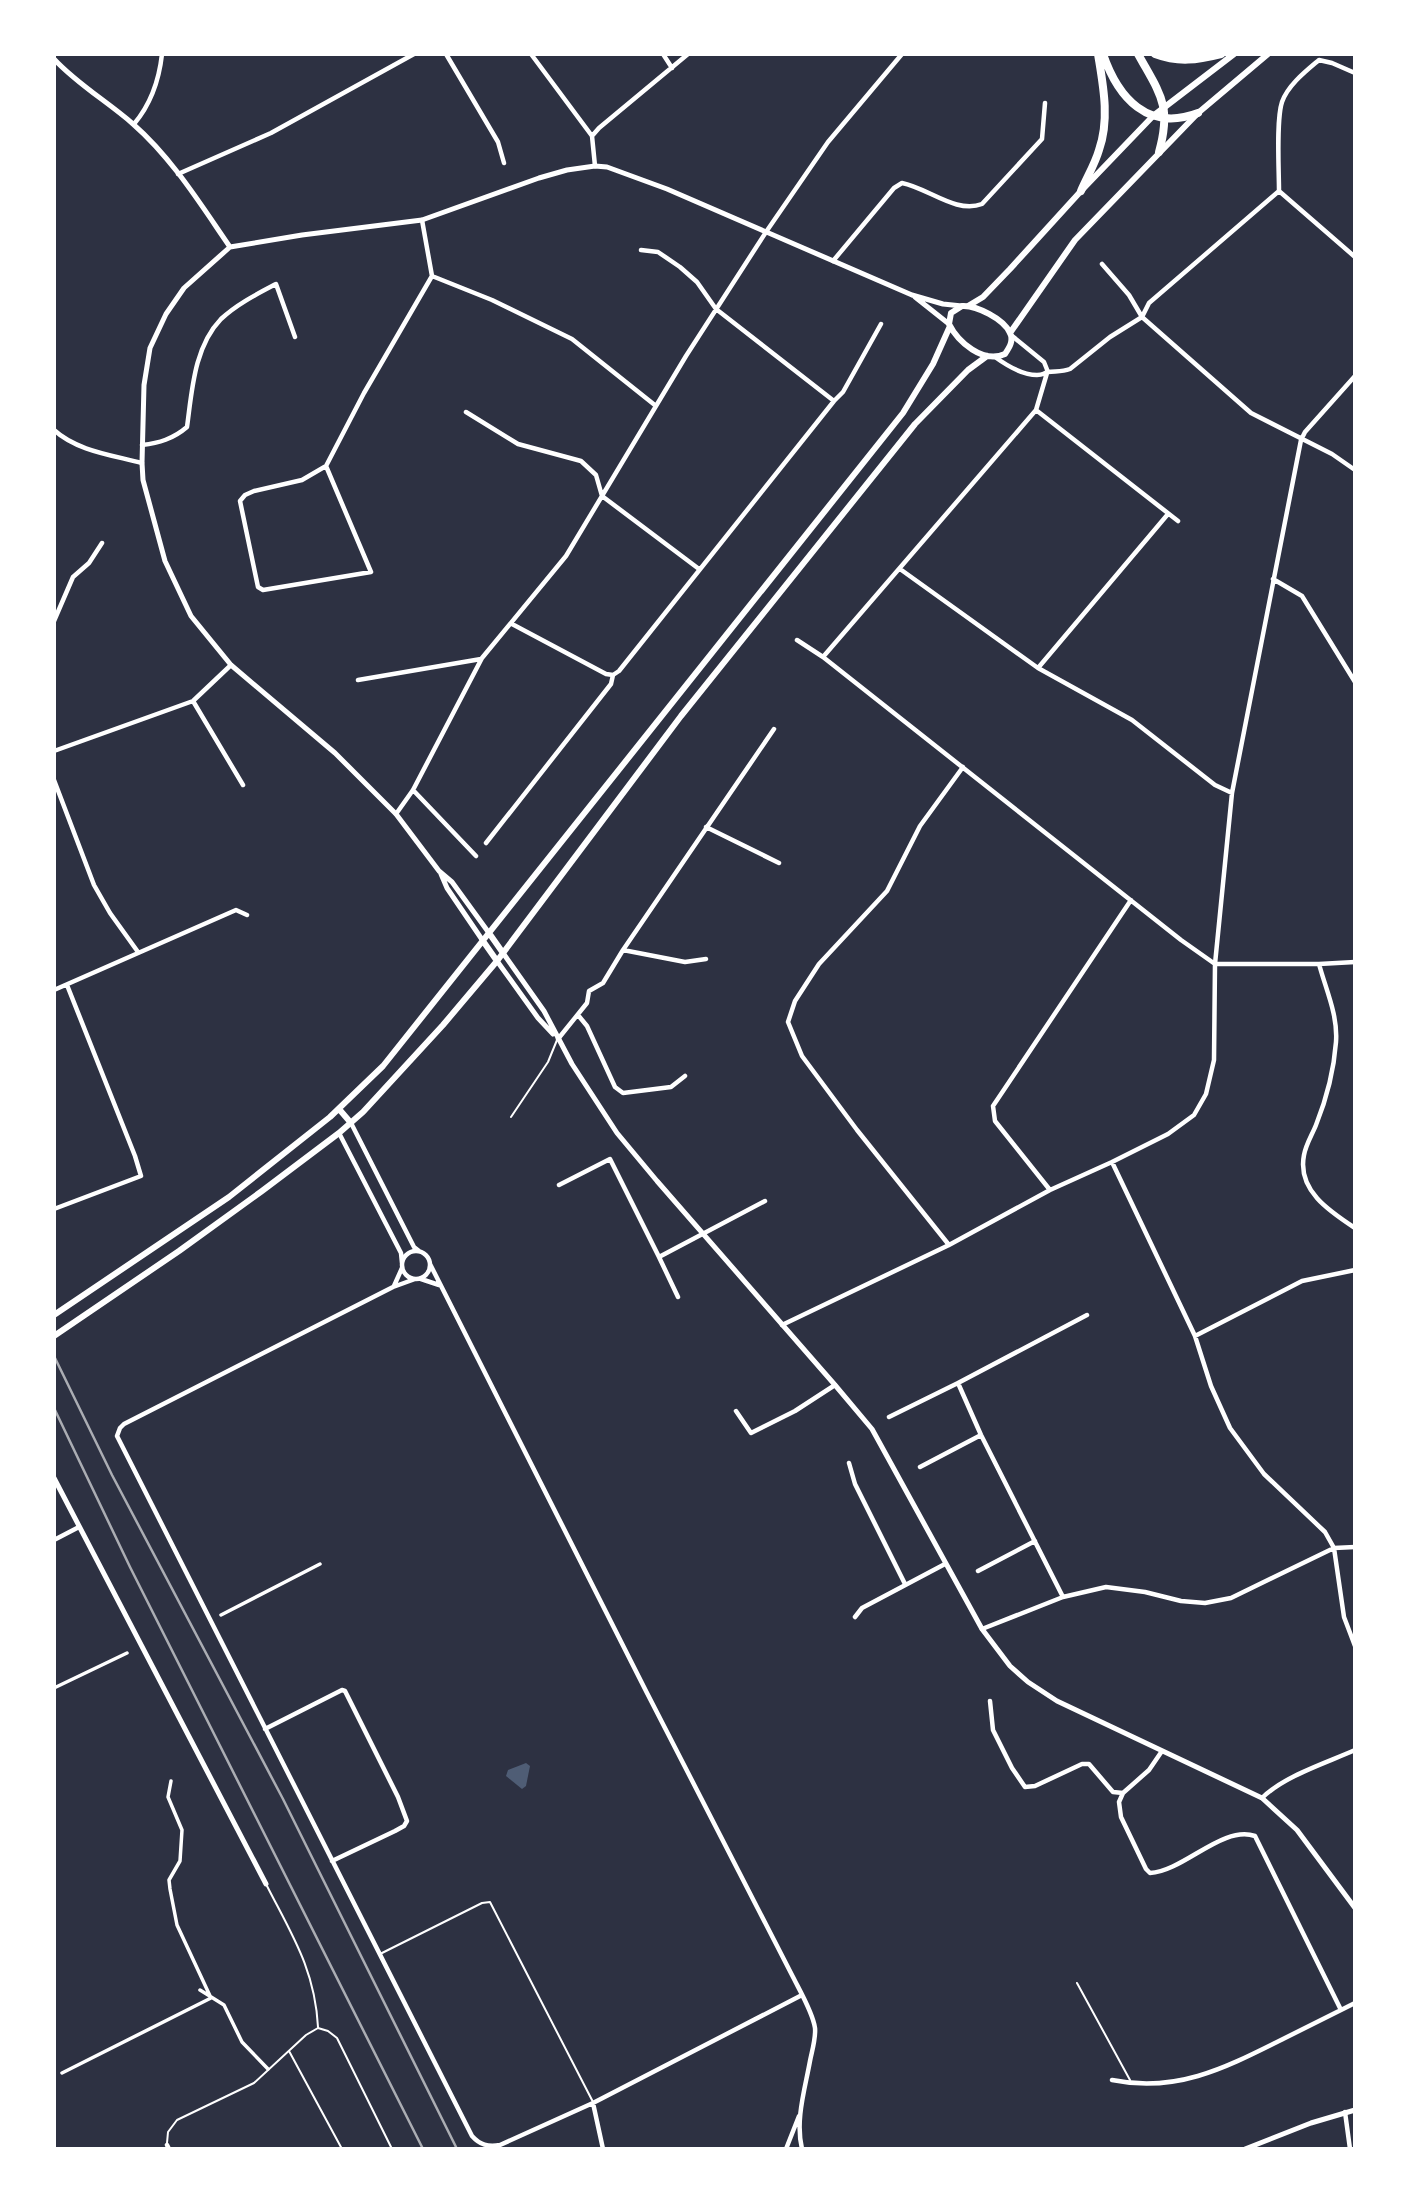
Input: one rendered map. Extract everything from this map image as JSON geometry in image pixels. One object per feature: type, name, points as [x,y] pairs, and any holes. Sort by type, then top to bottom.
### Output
[{"type":"highway","points":[[1100,54],[1115,83],[1133,104],[1153,116],[1166,119],[1198,113]]},
{"type":"highway","points":[[1081,191],[1100,148],[1104,129],[1100,54]]},
{"type":"highway","points":[[1138,54],[1165,107],[1166,119],[1158,152]]},
{"type":"highway","points":[[1155,54],[1183,61],[1196,61],[1221,54]]},
{"type":"main road","points":[[54,1315],[229,1197],[330,1117],[383,1066],[903,412],[933,364],[949,325],[951,313],[982,297],[1153,116],[1234,54]]},
{"type":"main road","points":[[54,1336],[179,1251],[351,1123],[443,1025],[497,961],[681,716],[915,424],[968,370],[991,356],[1004,354],[1010,347],[1011,334],[1075,240],[1198,113],[1268,54]]},
{"type":"main road","points":[[965,306],[988,313],[1011,334]]},
{"type":"main road","points":[[949,325],[967,346],[991,356]]},
{"type":"main road","points":[[489,933],[503,953]]},
{"type":"main road","points":[[483,941],[497,961]]},
{"type":"main road","points":[[339,1109],[351,1123]]},
{"type":"main road","points":[[330,1117],[339,1133]]},
{"type":"street","points":[[134,124],[155,88],[162,54]]},
{"type":"street","points":[[178,174],[271,133],[414,54]]},
{"type":"street","points":[[446,54],[498,142],[504,163]]},
{"type":"street","points":[[531,54],[592,136],[595,166]]},
{"type":"street","points":[[663,54],[672,69]]},
{"type":"street","points":[[592,136],[688,54]]},
{"type":"street","points":[[396,814],[413,790],[482,659],[566,556],[656,406],[766,232],[828,142],[902,54]]},
{"type":"street","points":[[54,59],[134,124],[178,174],[230,247]]},
{"type":"street","points":[[991,356],[1030,374],[1070,369],[1110,337],[1142,317],[1149,303],[1279,191],[1280,114],[1282,101],[1289,89],[1319,60],[1355,73]]},
{"type":"street","points":[[833,261],[894,188],[902,183],[962,207],[972,208],[982,204],[1042,139],[1045,103]]},
{"type":"street","points":[[483,941],[447,888],[439,871],[396,814],[335,752],[231,665],[191,616],[165,561],[143,480],[144,385],[150,348],[166,314],[184,288],[230,247],[302,234],[422,220],[539,178],[566,170],[595,166],[607,167],[667,189],[912,295],[943,304],[965,306]]},
{"type":"street","points":[[1279,191],[1355,257]]},
{"type":"street","points":[[326,466],[371,572],[263,590],[258,587],[240,501],[254,491],[302,480],[326,466],[364,393],[432,276],[422,220]]},
{"type":"street","points":[[640,250],[658,252],[680,267],[697,282],[716,309],[834,401]]},
{"type":"street","points":[[1102,264],[1129,295],[1142,317],[1251,413],[1332,454],[1355,470]]},
{"type":"street","points":[[432,276],[492,300],[572,339],[656,406]]},
{"type":"street","points":[[142,445],[161,442],[178,435],[187,427],[198,361],[220,320],[246,300],[276,284],[295,337]]},
{"type":"street","points":[[912,295],[949,325]]},
{"type":"street","points":[[511,624],[606,674],[613,675],[619,671],[843,392],[881,324]]},
{"type":"street","points":[[823,657],[1036,410],[1048,372],[1044,362],[1011,334]]},
{"type":"street","points":[[782,1325],[949,1245],[1050,1190],[1168,1134],[1194,1115],[1206,1094],[1214,1060],[1215,964],[1232,793],[1301,440],[1304,432],[1355,376]]},
{"type":"street","points":[[1036,410],[1178,521]]},
{"type":"street","points":[[466,412],[518,444],[581,461],[596,475],[602,496],[699,569]]},
{"type":"street","points":[[54,430],[69,441],[86,448],[142,463]]},
{"type":"street","points":[[1038,668],[1168,514]]},
{"type":"street","points":[[54,621],[73,577],[89,563],[102,543]]},
{"type":"street","points":[[900,569],[1038,668],[1132,720],[1215,785],[1232,793]]},
{"type":"street","points":[[1273,579],[1302,596],[1355,682]]},
{"type":"street","points":[[797,640],[823,657],[1215,964],[1319,964],[1355,961]]},
{"type":"street","points":[[358,680],[482,659]]},
{"type":"street","points":[[54,751],[193,701],[231,665]]},
{"type":"street","points":[[486,843],[611,684],[613,675]]},
{"type":"street","points":[[193,701],[243,785]]},
{"type":"street","points":[[558,1039],[587,1003],[589,991],[603,983],[622,950],[774,729]]},
{"type":"street","points":[[949,1245],[802,1056],[788,1021],[795,1001],[818,964],[887,891],[920,826],[963,767]]},
{"type":"street","points":[[54,780],[94,885],[138,952]]},
{"type":"street","points":[[413,790],[476,856]]},
{"type":"street","points":[[706,827],[779,863]]},
{"type":"street","points":[[439,871],[452,882],[489,933]]},
{"type":"street","points":[[1050,1190],[995,1121],[993,1106],[1131,900]]},
{"type":"street","points":[[54,990],[236,910],[247,915]]},
{"type":"street","points":[[622,950],[685,962],[706,959]]},
{"type":"street","points":[[503,953],[544,1011],[558,1039],[617,1133],[872,1429],[982,1629],[1010,1666],[1057,1702],[1220,1776],[1262,1798],[1297,1830],[1355,1908]]},
{"type":"street","points":[[497,961],[538,1018],[558,1039]]},
{"type":"street","points":[[1319,964],[1337,1022],[1336,1044],[1326,1093],[1317,1123],[1306,1146],[1303,1167],[1307,1183],[1322,1206],[1355,1228]]},
{"type":"street","points":[[54,1209],[141,1176],[67,985]]},
{"type":"street","points":[[578,1015],[587,1026],[615,1087],[623,1093],[671,1087],[685,1076]]},
{"type":"street","points":[[351,1123],[414,1247],[427,1256],[802,1994],[815,2027],[814,2044],[800,2112],[786,2149]]},
{"type":"street","points":[[339,1133],[401,1253],[406,1275],[440,1285]]},
{"type":"street","points":[[559,1185],[610,1159],[678,1297]]},
{"type":"street","points":[[1112,1162],[1195,1336],[1211,1386],[1230,1428],[1264,1474],[1325,1532],[1334,1548],[1344,1617],[1355,1646]]},
{"type":"street","points":[[659,1257],[765,1201]]},
{"type":"street","points":[[393,1287],[406,1255],[419,1251]]},
{"type":"street","points":[[430,1264],[428,1273],[417,1279],[393,1287],[124,1424],[117,1436],[379,1954],[472,2136],[479,2143],[493,2147],[593,2103],[802,1994]]},
{"type":"street","points":[[1195,1336],[1302,1282],[1355,1270]]},
{"type":"street","points":[[889,1417],[1087,1315]]},
{"type":"street","points":[[958,1383],[981,1435],[1063,1597]]},
{"type":"street","points":[[736,1412],[751,1433],[796,1411],[835,1385]]},
{"type":"street","points":[[920,1467],[981,1435]]},
{"type":"street","points":[[849,1463],[855,1484],[905,1584]]},
{"type":"street","points":[[54,1478],[266,1884]]},
{"type":"street","points":[[54,1540],[79,1527]]},
{"type":"street","points":[[978,1572],[1035,1541]]},
{"type":"street","points":[[982,1629],[1063,1597],[1106,1587],[1145,1592],[1170,1600],[1205,1603],[1231,1598],[1334,1548],[1355,1547]]},
{"type":"street","points":[[221,1615],[320,1564]]},
{"type":"street","points":[[855,1617],[862,1608],[945,1564]]},
{"type":"street","points":[[54,1688],[127,1653]]},
{"type":"street","points":[[265,1729],[342,1690],[345,1691],[398,1797],[407,1821],[401,1828],[370,1845],[332,1861]]},
{"type":"street","points":[[990,1701],[993,1730],[1025,1787],[1082,1764],[1089,1764],[1113,1792],[1124,1793]]},
{"type":"street","points":[[1262,1798],[1294,1777],[1355,1750]]},
{"type":"street","points":[[1162,1751],[1149,1770],[1124,1793],[1119,1802],[1121,1817],[1146,1869],[1150,1873],[1166,1869],[1227,1838],[1245,1833],[1255,1836],[1341,2010]]},
{"type":"street","points":[[171,1781],[168,1797],[182,1830],[180,1861],[169,1880],[170,1889],[177,1925],[211,1998]]},
{"type":"street","points":[[200,1990],[224,2005],[242,2042],[268,2069]]},
{"type":"street","points":[[62,2073],[211,1998]]},
{"type":"street","points":[[1112,2080],[1132,2084],[1189,2079],[1224,2068],[1355,2003]]},
{"type":"street","points":[[593,2103],[603,2149]]},
{"type":"street","points":[[1245,2149],[1311,2123],[1355,2110]]},
{"type":"street","points":[[800,2112],[802,2149]]},
{"type":"street","points":[[1345,2112],[1350,2149]]},
{"type":"lane","points":[[511,1116],[548,1062],[558,1039]]},
{"type":"lane","points":[[266,1884],[307,1966],[314,1990],[318,2028]]},
{"type":"lane","points":[[379,1954],[482,1903],[490,1902],[593,2103]]},
{"type":"lane","points":[[1077,1983],[1132,2084]]},
{"type":"lane","points":[[168,2147],[167,2132],[177,2120],[254,2083],[288,2050],[318,2028],[337,2038],[391,2149]]},
{"type":"lane","points":[[288,2050],[342,2149]]},
{"type":"water","points":[[526,1763],[530,1766],[526,1786],[522,1789],[506,1776],[508,1770]]},
{"type":"railway","points":[[54,1356],[112,1475],[283,1799],[457,2149]]},
{"type":"railway","points":[[54,1408],[130,1567],[423,2149]]}]
